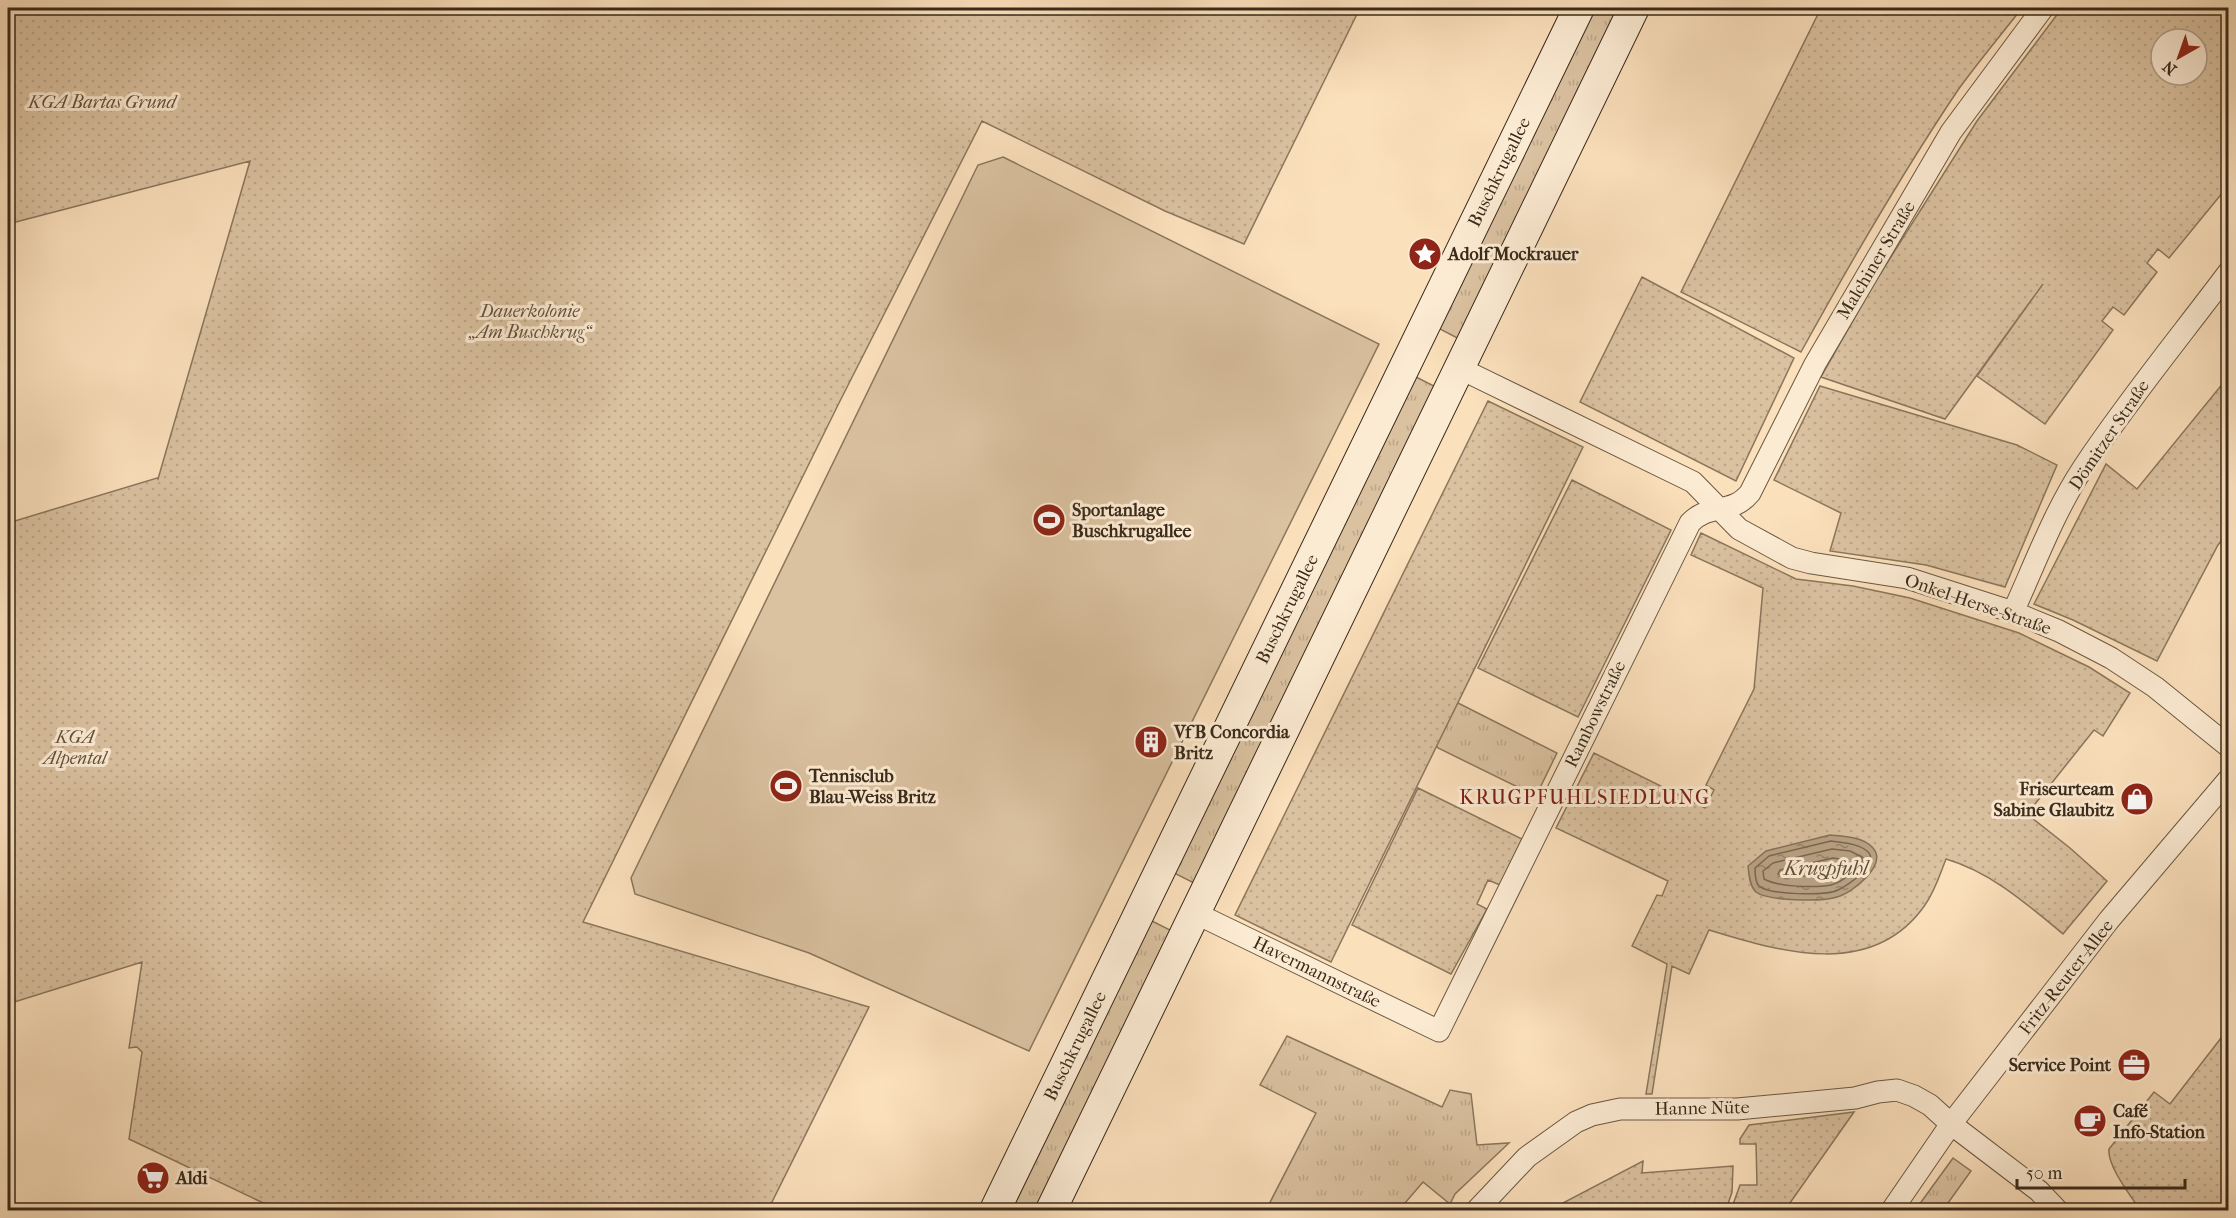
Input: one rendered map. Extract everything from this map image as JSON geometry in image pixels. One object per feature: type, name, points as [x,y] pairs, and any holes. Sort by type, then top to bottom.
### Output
[{"type":"main road","name":"Buschkrugallee","points":[[995,1210],[1579,8]]},
{"type":"main road","points":[[1051,1210],[1634,8]]},
{"type":"main road","points":[[1415,346],[1459,368]]},
{"type":"main road","points":[[1150,890],[1195,912]]},
{"type":"street","name":"Malchiner Straße","points":[[1718,509],[1731,508],[1743,501],[1750,493],[1815,364],[1952,132],[2043,8]]},
{"type":"street","name":"Dömitzer Straße","points":[[2013,612],[2062,505],[2083,469],[2137,393],[2229,273]]},
{"type":"street","name":"Onkel-Herse-Straße","points":[[1459,368],[1692,482],[1749,536],[1792,558],[1811,563],[1903,576],[2013,612],[2111,657],[2155,687],[2229,746]]},
{"type":"street","name":"Rambowstraße","points":[[1439,1031],[1690,523],[1704,512],[1718,509]]},
{"type":"street","name":"Fritz-Reuter-Allee","points":[[1892,1210],[1951,1124],[2109,920],[2229,780]]},
{"type":"street","name":"Havermannstraße","points":[[1195,912],[1439,1031]]},
{"type":"street","name":"Hanne Nüte","points":[[1477,1210],[1527,1157],[1576,1122],[1592,1115],[1620,1109],[1737,1109],[1854,1098],[1897,1090],[1930,1105],[1951,1124],[2039,1191],[2057,1210]]},
{"type":"green space","name":"Dauerkolonie „Am Buschkrug“","points":[[8,8],[1360,8],[1244,244],[1165,211],[982,121],[839,403],[583,922],[869,1007],[768,1210],[278,1210],[129,1139],[142,1052],[137,1047],[129,1048],[142,962],[8,1004],[8,523],[158,479],[250,161],[8,224]]},
{"type":"green space","points":[[1595,8],[1624,8],[1461,340],[1438,328]]},
{"type":"green space","points":[[1821,8],[2022,8],[1958,90],[1916,154],[1801,352],[1681,292]]},
{"type":"green space","points":[[2062,8],[2228,8],[2228,186],[2169,258],[2158,249],[2147,263],[2157,272],[2124,315],[2113,307],[2102,321],[2113,330],[2045,424],[1977,376],[2043,284],[1945,419],[1821,377],[1875,282],[1977,121]]},
{"type":"green space","name":"Sportanlage Buschkrugallee","points":[[1003,157],[1379,344],[1029,1051],[809,953],[635,894],[631,878],[978,165]]},
{"type":"green space","points":[[1642,277],[1794,358],[1736,481],[1580,402]]},
{"type":"green space","points":[[1414,376],[1438,388],[1194,883],[1170,871]]},
{"type":"green space","points":[[2228,377],[2228,532],[2218,545],[2157,661],[2073,620],[2034,604],[2106,464],[2137,489]]},
{"type":"green space","points":[[1820,386],[2017,445],[2057,465],[2005,587],[1926,565],[1830,551],[1841,513],[1774,480]]},
{"type":"green space","points":[[1488,401],[1583,447],[1331,962],[1235,915]]},
{"type":"green space","points":[[1572,480],[1671,530],[1578,717],[1478,668]]},
{"type":"green space","points":[[1701,533],[1796,579],[1853,586],[1910,598],[2019,633],[2089,667],[2130,693],[2103,736],[2094,730],[2027,814],[2107,881],[2063,934],[1994,881],[1946,859],[1929,900],[1904,929],[1879,944],[1853,952],[1824,954],[1795,952],[1709,930],[1689,974],[1672,966],[1652,1094],[1646,1094],[1667,964],[1632,946],[1657,895],[1662,896],[1668,881],[1556,828],[1594,753],[1705,808],[1714,790],[1706,785],[1754,689],[1763,588],[1691,555]]},
{"type":"green space","points":[[1458,703],[1557,753],[1536,796],[1438,748],[1429,737]]},
{"type":"green space","points":[[1418,788],[1522,839],[1500,885],[1488,880],[1477,904],[1487,909],[1451,974],[1352,925]]},
{"type":"green space","points":[[1148,919],[1172,931],[1035,1210],[1004,1210]]},
{"type":"green space","points":[[2228,1029],[2228,1210],[2140,1210],[2116,1172],[2109,1156],[2109,1149],[2154,1092],[2170,1104]]},
{"type":"green space","points":[[1287,1036],[1442,1107],[1450,1090],[1471,1094],[1477,1145],[1509,1143],[1455,1194],[1450,1204],[1423,1182],[1399,1210],[1266,1210],[1316,1113],[1260,1085]]},
{"type":"green space","points":[[1854,1112],[1785,1210],[1731,1210],[1740,1185],[1757,1185],[1756,1144],[1740,1144],[1740,1139],[1749,1125]]},
{"type":"green space","points":[[1953,1158],[1971,1171],[1943,1210],[1920,1210],[1919,1205]]},
{"type":"green space","points":[[1643,1161],[1642,1173],[1733,1166],[1732,1192],[1726,1210],[1555,1210],[1559,1205]]},
{"type":"water","name":"Krugpfuhl","points":[[1830,835],[1864,841],[1873,848],[1876,862],[1859,884],[1830,899],[1783,899],[1756,892],[1752,886],[1748,866],[1766,851]]},
{"type":"place","name":"Adolf Mockrauer","points":[[1425,254]]},
{"type":"place","name":"Sportanlage Buschkrugallee","points":[[1049,520]]},
{"type":"place","name":"VfB Concordia Britz","points":[[1151,742]]},
{"type":"place","name":"Tennisclub Blau-Weiss Britz","points":[[786,786]]},
{"type":"place","name":"Friseurteam Sabine Glaubitz","points":[[2137,799]]},
{"type":"place","name":"Service Point","points":[[2134,1065]]},
{"type":"place","name":"Café Info-Station","points":[[2090,1121]]},
{"type":"place","name":"Aldi","points":[[153,1178]]},
{"type":"district","name":"KRUGPFUHLSIEDLUNG","points":[[1585,797]]},
{"type":"park label","name":"KGA Bartas Grund","points":[[102,102]]},
{"type":"park label","name":"KGA Alpental","points":[[75,747]]}]
